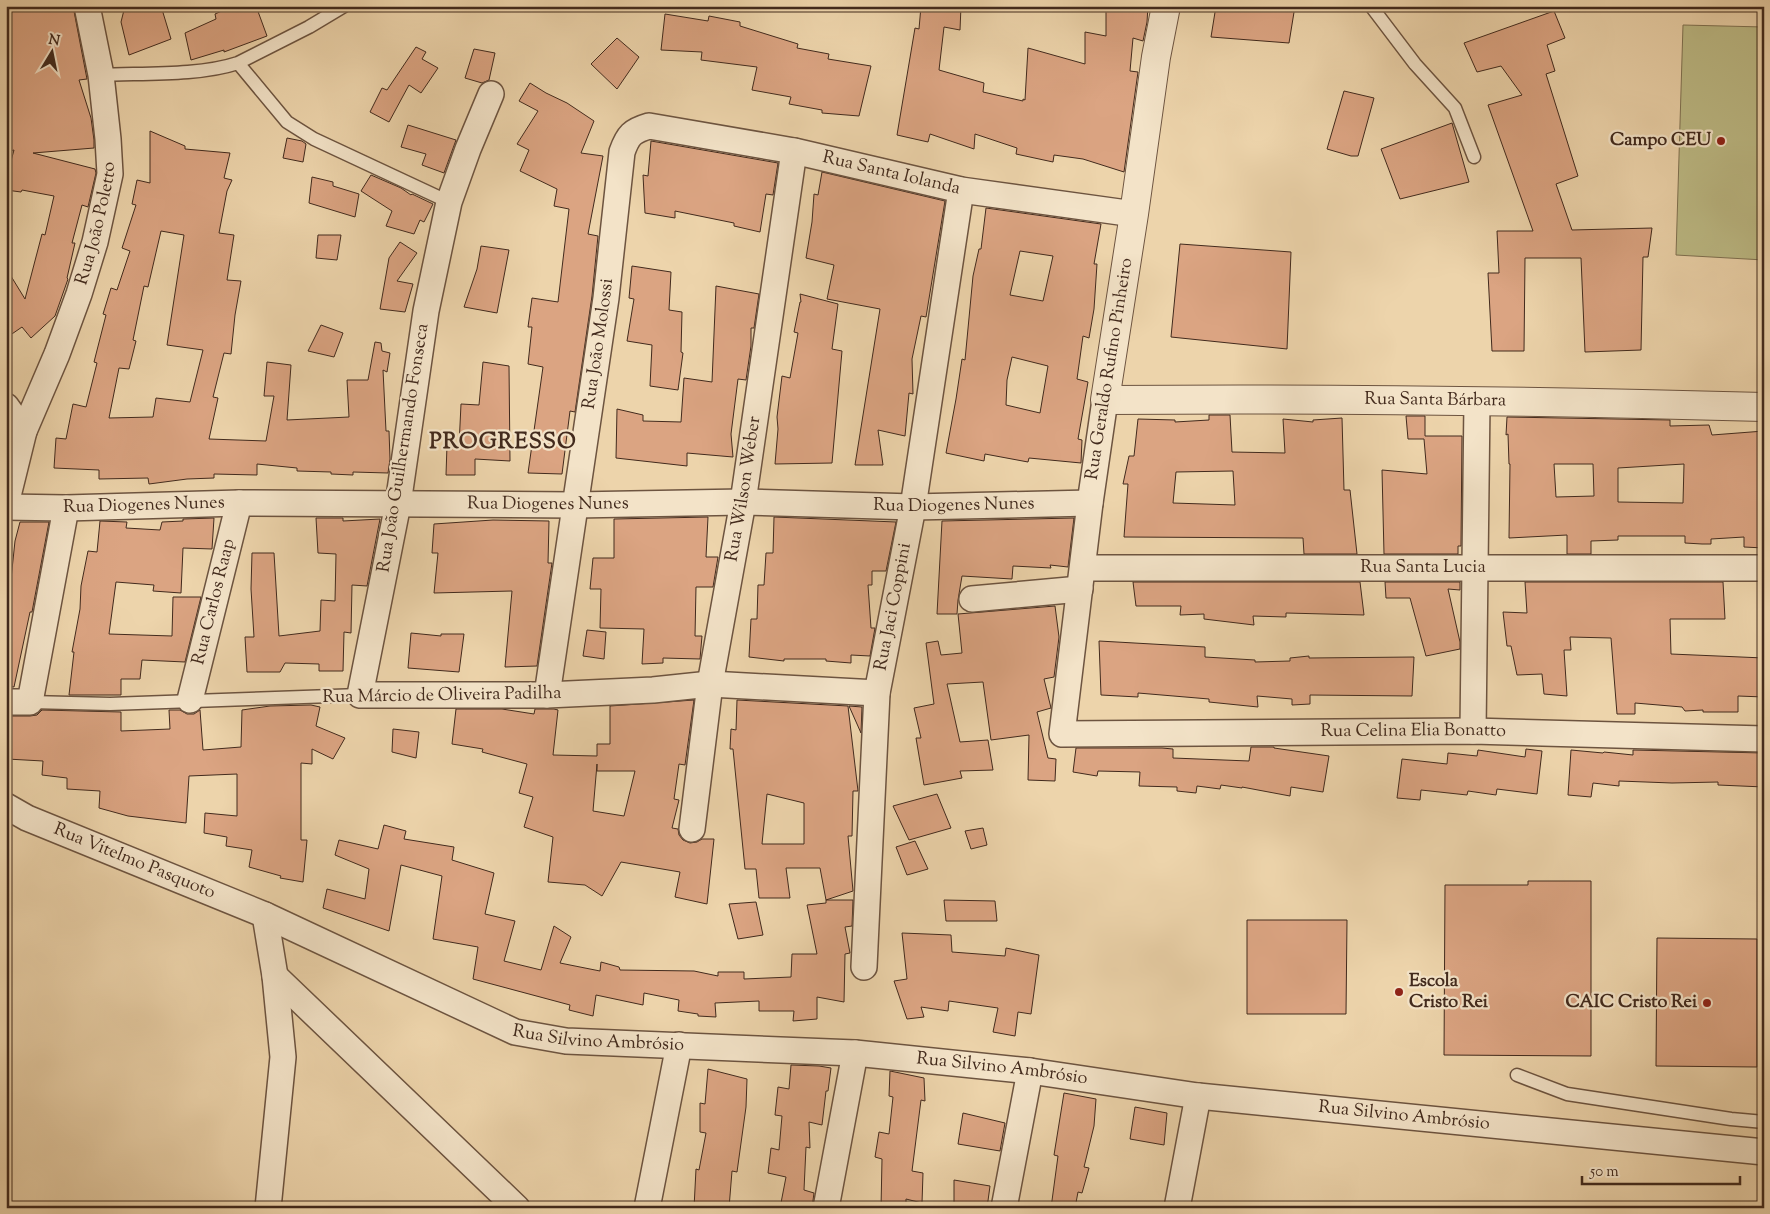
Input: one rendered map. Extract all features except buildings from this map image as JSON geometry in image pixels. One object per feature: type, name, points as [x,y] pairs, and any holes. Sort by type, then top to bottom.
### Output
[{"type":"street","name":"Rua João Poletto","points":[[6,506],[24,431],[57,354],[79,294],[95,242],[110,174],[101,75],[88,6]]},
{"type":"street","name":"Rua Geraldo Rufino Pinheiro","points":[[1062,734],[1090,503],[1156,57],[1166,6]]},
{"type":"street","name":"Rua João Guilhermando Fonseca","points":[[360,695],[398,504],[426,311],[449,202],[468,149],[491,94]]},
{"type":"street","name":"Rua Santa Iolanda","points":[[650,126],[794,150],[961,190],[1134,214]]},
{"type":"street","name":"Rua João Molossi","points":[[547,695],[606,298],[622,152],[627,139],[636,130],[650,126]]},
{"type":"street","name":"Rua Wilson Weber","points":[[692,829],[710,684],[743,502],[794,150]]},
{"type":"street","name":"Rua Jaci Coppini","points":[[864,967],[876,693],[913,507],[961,190]]},
{"type":"street","name":"Rua Santa Bárbara","points":[[1105,400],[1206,399],[1605,403],[1764,407]]},
{"type":"street","points":[[1473,731],[1477,402]]},
{"type":"street","points":[[6,406],[24,431]]},
{"type":"street","name":"Rua Diogenes Nunes","points":[[6,506],[66,508],[239,503],[575,505],[743,502],[913,507],[1090,503]]},
{"type":"street","name":"Rua Carlos Raap","points":[[190,700],[239,503]]},
{"type":"street","points":[[18,702],[66,508]]},
{"type":"street","name":"Rua Santa Lucia","points":[[972,599],[1081,578],[1475,568],[1764,568]]},
{"type":"street","name":"Rua Márcio de Oliveira Padilha","points":[[360,695],[547,695],[653,690],[710,684],[876,693]]},
{"type":"street","name":"Rua Celina Elia Bonatto","points":[[1062,734],[1473,731],[1764,739]]},
{"type":"street","name":"Rua Vitelmo Pasquoto","points":[[6,806],[27,818],[265,915]]},
{"type":"street","points":[[265,915],[275,976],[283,1057],[268,1208]]},
{"type":"street","name":"Rua Silvino Ambrósio","points":[[265,915],[516,1032],[566,1040],[855,1053],[1030,1071],[1198,1096],[1764,1152]]},
{"type":"street","points":[[275,976],[517,1208]]},
{"type":"street","points":[[647,1208],[679,1045]]},
{"type":"street","points":[[826,1208],[855,1053]]},
{"type":"street","points":[[1004,1208],[1030,1071]]},
{"type":"street","points":[[1177,1208],[1198,1096]]},
{"type":"lane","points":[[101,75],[196,71],[238,64],[309,27],[344,6]]},
{"type":"lane","points":[[1371,6],[1415,64],[1456,108],[1474,157]]},
{"type":"lane","points":[[238,64],[287,122],[314,139],[449,202]]},
{"type":"lane","name":"Rua Márcio de Oliveira Padilha","points":[[18,702],[110,704],[360,695]]},
{"type":"lane","points":[[1517,1075],[1567,1094],[1721,1118],[1764,1122]]},
{"type":"shaded area","name":"Campo CEU","points":[[1683,25],[1764,27],[1764,260],[1676,255]]},
{"type":"place","name":"Campo CEU","points":[[1721,141]]},
{"type":"place","name":"Escola Cristo Rei","points":[[1399,992]]},
{"type":"place","name":"CAIC Cristo Rei","points":[[1707,1003]]},
{"type":"district","name":"PROGRESSO","points":[[503,443]]}]
